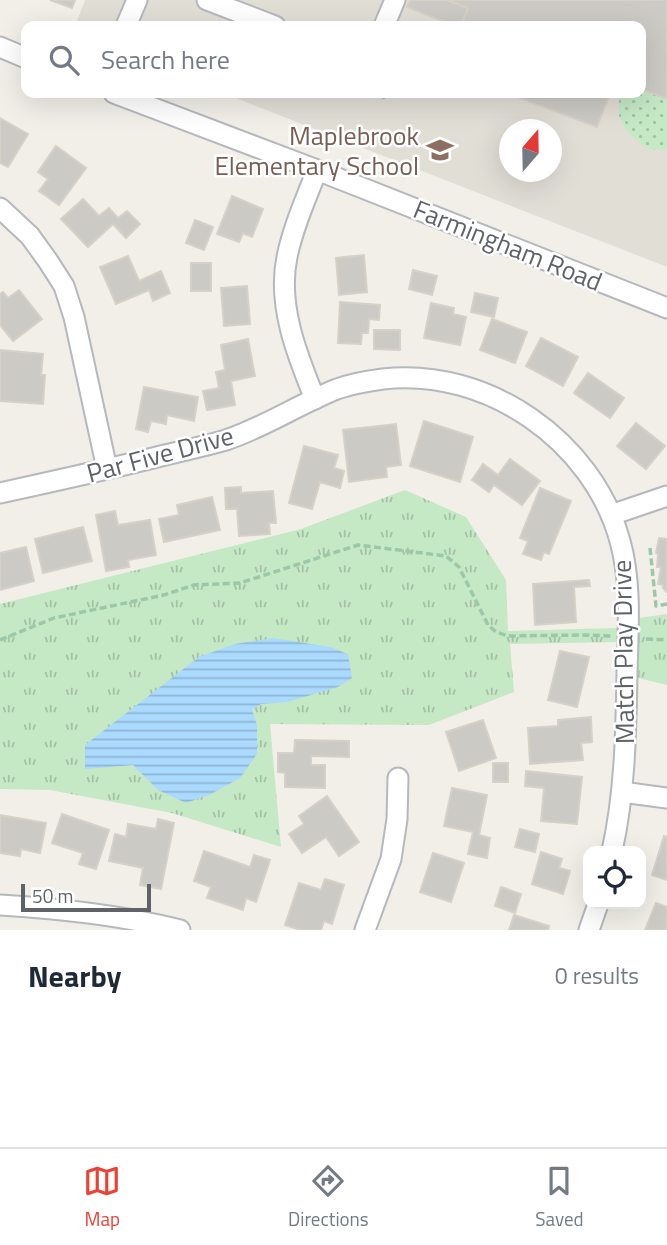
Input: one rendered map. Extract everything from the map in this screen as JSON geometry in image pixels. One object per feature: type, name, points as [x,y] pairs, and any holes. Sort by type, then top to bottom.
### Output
[{"type":"street","points":[[128,21],[137,0]]},
{"type":"street","points":[[207,0],[262,21]]},
{"type":"street","points":[[386,21],[395,0]]},
{"type":"street","points":[[0,47],[21,56]]},
{"type":"street","name":"Farmingham Road","points":[[127,98],[667,308]]},
{"type":"street","points":[[315,399],[288,317],[285,276],[295,229],[317,170]]},
{"type":"street","points":[[0,208],[30,236],[64,286],[74,317],[107,470]]},
{"type":"street","name":"Match Play Drive","points":[[315,399],[339,388],[386,379],[437,381],[462,386],[489,395],[531,418],[569,450],[597,487],[620,538],[626,564],[628,638],[625,743],[619,822],[613,846]]},
{"type":"street","name":"Par Five Drive","points":[[0,493],[226,440],[315,399]]},
{"type":"street","points":[[611,515],[667,496]]},
{"type":"street","points":[[365,930],[391,859],[397,819],[398,778]]},
{"type":"street","points":[[622,792],[667,798]]},
{"type":"street","points":[[0,905],[114,917],[180,930]]},
{"type":"street","points":[[589,930],[596,909]]},
{"type":"path","points":[[0,640],[54,618],[151,598],[194,586],[240,583],[358,545],[446,556],[459,567],[488,625],[496,632],[508,636],[582,635],[667,640]]},
{"type":"path","points":[[650,548],[656,606],[667,604]]},
{"type":"shaded area","name":"Maplebrook Elementary School","points":[[85,0],[667,0],[667,267],[236,98],[646,98],[646,21],[77,21]]},
{"type":"green space","points":[[646,91],[667,99],[667,150],[649,149],[628,133],[619,116],[619,98],[646,98]]},
{"type":"green space","points":[[405,490],[466,517],[506,580],[508,631],[617,628],[617,642],[510,644],[514,692],[429,725],[270,724],[281,847],[172,813],[50,790],[0,789],[0,604],[301,529]]},
{"type":"green space","points":[[667,614],[667,685],[638,678],[639,618]]},
{"type":"water","points":[[273,638],[330,647],[348,654],[352,678],[338,687],[287,702],[261,704],[252,710],[257,725],[257,754],[240,778],[211,794],[186,803],[158,790],[133,765],[85,769],[85,745],[199,657],[235,644]]},
{"type":"building","points":[[50,0],[75,0],[72,8]]},
{"type":"building","points":[[410,0],[447,0],[468,8],[463,21],[442,21],[407,7]]},
{"type":"building","points":[[447,0],[667,0],[667,99],[646,91],[646,21],[463,21],[468,8]]},
{"type":"building","points":[[520,98],[608,98],[597,127]]},
{"type":"building","points":[[0,118],[28,134],[8,167],[0,163]]},
{"type":"building","points":[[56,146],[86,168],[59,205],[39,191],[48,179],[38,172]]},
{"type":"building","points":[[232,196],[263,209],[252,237],[243,233],[239,242],[217,234]]},
{"type":"building","points":[[83,199],[99,216],[109,208],[118,218],[127,211],[140,224],[126,238],[113,224],[88,247],[61,219]]},
{"type":"building","points":[[195,220],[213,227],[204,250],[186,243]]},
{"type":"building","points":[[364,255],[367,292],[339,295],[336,258]]},
{"type":"building","points":[[128,256],[139,281],[161,271],[170,293],[153,301],[149,290],[116,304],[100,267]]},
{"type":"building","points":[[191,263],[211,263],[211,291],[191,291]]},
{"type":"building","points":[[413,270],[437,276],[432,295],[409,289]]},
{"type":"building","points":[[247,286],[250,324],[224,326],[221,288]]},
{"type":"building","points":[[19,290],[42,319],[13,341],[0,325],[0,294],[3,292],[8,298]]},
{"type":"building","points":[[475,293],[498,298],[494,317],[471,312]]},
{"type":"building","points":[[340,302],[380,305],[379,320],[369,319],[368,333],[362,333],[361,344],[338,343]]},
{"type":"building","points":[[431,303],[454,308],[453,314],[466,317],[460,345],[424,338]]},
{"type":"building","points":[[492,319],[527,332],[515,363],[480,350]]},
{"type":"building","points":[[374,330],[400,330],[400,350],[374,349]]},
{"type":"building","points":[[541,338],[578,357],[563,386],[526,366]]},
{"type":"building","points":[[248,339],[255,376],[231,381],[235,405],[207,410],[203,391],[219,388],[216,372],[225,370],[221,345]]},
{"type":"building","points":[[0,350],[43,354],[43,404],[0,401]]},
{"type":"building","points":[[588,373],[624,398],[610,418],[574,393]]},
{"type":"building","points":[[144,387],[198,397],[194,421],[167,415],[166,424],[151,421],[148,432],[136,429]]},
{"type":"building","points":[[424,421],[473,437],[460,482],[410,466]]},
{"type":"building","points":[[636,423],[665,446],[646,469],[617,446]]},
{"type":"building","points":[[396,424],[401,465],[386,467],[387,477],[349,482],[343,430]]},
{"type":"building","points":[[304,446],[338,455],[334,468],[344,471],[340,488],[320,482],[312,509],[289,503]]},
{"type":"building","points":[[510,459],[540,481],[522,505],[494,485],[489,492],[472,480],[483,464],[498,475]]},
{"type":"building","points":[[241,487],[241,493],[273,491],[276,523],[269,523],[270,534],[239,536],[237,509],[226,509],[225,488]]},
{"type":"building","points":[[540,488],[571,501],[549,554],[544,552],[541,560],[523,554],[528,541],[520,538]]},
{"type":"building","points":[[212,497],[220,530],[164,542],[159,519],[179,515],[177,505]]},
{"type":"building","points":[[115,511],[118,525],[150,520],[156,555],[128,560],[129,567],[106,571],[96,515]]},
{"type":"building","points":[[83,527],[92,561],[43,573],[35,539]]},
{"type":"building","points":[[659,538],[667,539],[667,592],[663,585],[658,584],[661,567],[657,567],[656,553]]},
{"type":"building","points":[[26,547],[34,581],[0,590],[0,553]]},
{"type":"building","points":[[589,580],[590,586],[574,587],[576,622],[535,625],[533,584]]},
{"type":"building","points":[[560,651],[589,657],[577,707],[548,700]]},
{"type":"building","points":[[591,717],[592,742],[581,743],[583,760],[530,764],[528,728],[558,726],[558,720]]},
{"type":"building","points":[[483,720],[496,758],[459,771],[446,732]]},
{"type":"building","points":[[295,740],[349,741],[349,757],[311,756],[311,765],[325,765],[325,788],[285,787],[285,773],[278,772],[278,753],[294,753]]},
{"type":"building","points":[[493,763],[508,763],[508,782],[493,782]]},
{"type":"building","points":[[526,771],[582,777],[577,824],[541,821],[544,788],[525,786]]},
{"type":"building","points":[[452,788],[487,795],[479,835],[490,838],[487,858],[468,854],[473,832],[444,826]]},
{"type":"building","points":[[327,796],[359,842],[339,856],[326,837],[302,853],[289,834],[304,824],[299,816]]},
{"type":"building","points":[[62,814],[109,830],[96,869],[79,864],[83,853],[52,843]]},
{"type":"building","points":[[0,815],[46,823],[40,853],[21,849],[20,856],[0,853]]},
{"type":"building","points":[[158,819],[174,823],[161,889],[140,885],[143,868],[109,861],[115,834],[126,837],[128,824],[156,829]]},
{"type":"building","points":[[520,829],[539,834],[535,852],[515,847]]},
{"type":"building","points":[[664,836],[667,837],[667,880],[652,875]]},
{"type":"building","points":[[204,851],[250,867],[254,855],[270,860],[256,902],[246,898],[243,910],[207,898],[211,887],[194,881]]},
{"type":"building","points":[[541,852],[562,859],[559,868],[570,871],[563,894],[532,884]]},
{"type":"building","points":[[433,853],[464,863],[451,902],[420,892]]},
{"type":"building","points":[[325,879],[344,885],[332,924],[324,921],[321,930],[301,930],[285,925],[299,883],[321,890]]},
{"type":"building","points":[[501,887],[521,894],[515,913],[495,906]]},
{"type":"building","points":[[656,903],[667,907],[667,930],[645,930]]},
{"type":"building","points":[[514,915],[549,926],[548,930],[509,930]]},
{"type":"place","name":"Maplebrook Elementary School","points":[[440,150]]}]
